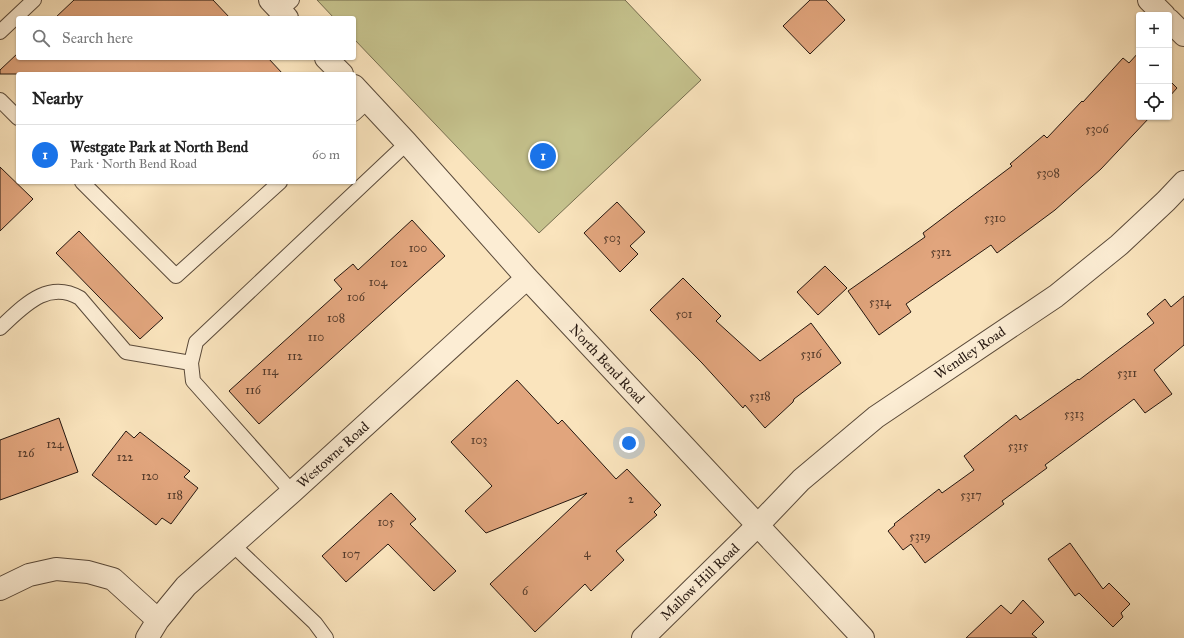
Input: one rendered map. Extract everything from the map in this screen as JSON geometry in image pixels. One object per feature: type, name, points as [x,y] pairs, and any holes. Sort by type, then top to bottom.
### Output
[{"type":"street","points":[[1149,0],[1161,12]]},
{"type":"street","points":[[1172,23],[1184,35]]},
{"type":"street","points":[[328,60],[340,72]]},
{"type":"street","name":"North Bend Road","points":[[359,100],[408,143],[527,278],[863,638]]},
{"type":"street","name":"Wendley Road","points":[[758,525],[801,480],[876,417],[1056,296],[1119,245],[1184,182]]},
{"type":"street","name":"Westowne Road","points":[[147,638],[158,620],[186,586],[292,492],[527,278]]},
{"type":"street","name":"Mallow Hill Road","points":[[643,638],[758,525]]},
{"type":"street","points":[[0,589],[28,575],[56,569],[88,572],[113,580],[158,620]]},
{"type":"lane","points":[[17,16],[34,0]]},
{"type":"lane","points":[[0,32],[16,17]]},
{"type":"lane","points":[[0,100],[16,116]]},
{"type":"lane","points":[[292,492],[193,382],[191,363],[196,342],[408,143]]},
{"type":"lane","points":[[84,184],[176,276],[278,184]]},
{"type":"lane","points":[[0,328],[28,302],[45,294],[57,291],[71,293],[80,298],[126,352],[191,363]]},
{"type":"lane","points":[[232,544],[315,622],[326,638]]},
{"type":"shaded area","points":[[317,0],[625,0],[701,80],[539,233],[356,41],[356,16],[332,16]]},
{"type":"building","points":[[74,0],[213,0],[228,16],[57,16]]},
{"type":"building","points":[[810,0],[826,0],[845,20],[810,54],[783,26]]},
{"type":"building","points":[[16,55],[16,60],[270,60],[281,72],[16,72],[16,74],[0,74],[0,70]]},
{"type":"building","points":[[1136,55],[1136,120],[1147,120],[1101,169],[1055,210],[997,253],[991,245],[906,304],[911,312],[879,335],[848,291],[925,237],[923,233],[1012,166],[1010,164],[1044,135],[1047,138],[1082,101],[1083,102],[1123,58],[1129,63]]},
{"type":"building","points":[[1172,83],[1177,88],[1172,94]]},
{"type":"building","points":[[0,167],[33,199],[0,231]]},
{"type":"building","points":[[617,202],[645,232],[630,246],[638,254],[620,272],[584,233]]},
{"type":"building","points":[[412,220],[445,256],[259,424],[229,391],[342,289],[334,280],[353,264],[358,270]]},
{"type":"building","points":[[79,231],[163,318],[140,339],[56,253]]},
{"type":"building","points":[[825,266],[847,288],[818,315],[797,292]]},
{"type":"building","points":[[683,278],[721,316],[716,321],[760,361],[811,323],[841,363],[794,399],[793,402],[765,428],[745,405],[743,408],[702,363],[650,310]]},
{"type":"building","points":[[1184,296],[1184,345],[1154,370],[1172,394],[1145,413],[1134,399],[1045,465],[1047,468],[1002,501],[1004,504],[925,563],[911,544],[903,550],[888,531],[895,525],[894,524],[939,489],[942,493],[974,470],[964,456],[1016,415],[1020,420],[1078,379],[1079,380],[1154,323],[1147,314],[1165,299],[1171,307]]},
{"type":"building","points":[[517,380],[558,424],[562,420],[616,479],[627,469],[661,505],[654,512],[657,515],[616,551],[624,560],[591,591],[585,584],[535,632],[490,584],[587,493],[486,533],[465,511],[492,486],[451,442]]},
{"type":"building","points":[[59,418],[78,472],[0,500],[0,440]]},
{"type":"building","points":[[126,431],[134,438],[140,432],[190,471],[184,477],[198,488],[171,524],[162,518],[156,525],[92,475]]},
{"type":"building","points":[[391,493],[416,519],[410,524],[456,571],[434,591],[388,544],[346,582],[322,556]]},
{"type":"building","points":[[1070,543],[1103,589],[1109,583],[1130,604],[1121,613],[1123,617],[1113,627],[1079,593],[1075,596],[1048,559]]},
{"type":"building","points":[[1023,600],[1044,622],[1032,634],[1037,638],[966,638],[1001,605],[1011,614]]},
{"type":"place","name":"Westgate Park at North Bend","points":[[543,156]]}]
